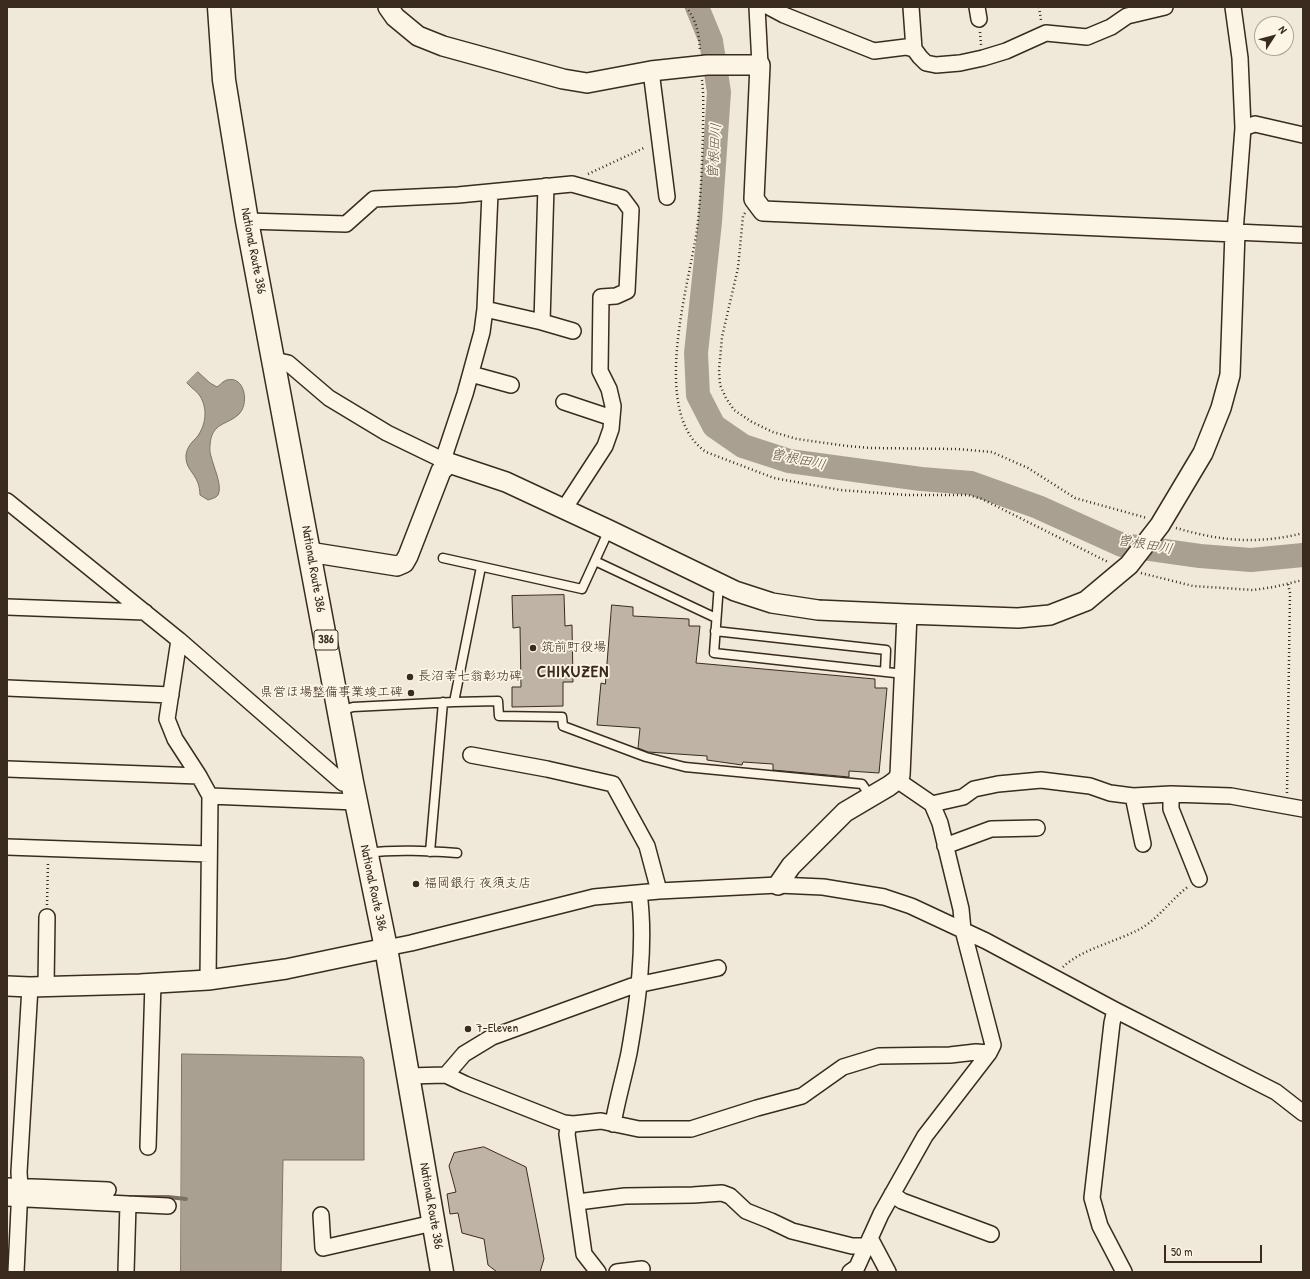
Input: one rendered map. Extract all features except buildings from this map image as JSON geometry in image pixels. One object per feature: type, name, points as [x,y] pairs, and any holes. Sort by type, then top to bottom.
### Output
[{"type":"highway","name":"National Route 386","points":[[219,7],[224,80],[247,221],[354,792],[386,948],[442,1272]]},
{"type":"street","points":[[388,7],[395,18],[418,36],[475,55],[563,79],[587,83],[651,71],[704,65],[753,65]]},
{"type":"street","points":[[757,7],[753,65],[754,199],[763,211],[1303,235]]},
{"type":"street","points":[[768,7],[784,15],[874,51],[906,47],[914,49]]},
{"type":"street","points":[[911,7],[914,49],[926,63],[936,65],[960,63],[983,58],[1006,51],[1046,33],[1087,37],[1112,27],[1127,16],[1165,7]]},
{"type":"street","points":[[274,360],[288,363],[329,398],[387,434],[447,462],[506,482],[735,591],[772,603],[818,610],[1018,618],[1050,615],[1086,601],[1127,567],[1161,523],[1203,453],[1221,408],[1230,375],[1235,232],[1242,128],[1240,58],[1233,7]]},
{"type":"street","points":[[651,71],[666,197]]},
{"type":"street","points":[[1242,128],[1255,124],[1303,135]]},
{"type":"street","points":[[247,221],[346,224],[374,199],[490,192],[572,184],[622,198],[631,210],[627,292],[616,296],[601,297],[600,371],[609,389],[613,406],[611,429],[605,446],[564,509]]},
{"type":"street","points":[[542,322],[546,186]]},
{"type":"street","points":[[309,552],[397,566],[404,563],[408,556],[441,471],[447,462],[446,451],[471,374],[482,332],[485,309],[490,192]]},
{"type":"street","points":[[485,309],[542,322],[573,331]]},
{"type":"street","points":[[471,374],[511,385]]},
{"type":"street","points":[[564,402],[612,418]]},
{"type":"street","points":[[7,501],[179,640],[354,792]]},
{"type":"street","points":[[7,607],[144,612]]},
{"type":"street","points":[[778,885],[791,866],[845,812],[897,780],[900,775],[907,614]]},
{"type":"street","points":[[179,640],[167,719],[175,739],[210,796],[208,854],[208,980]]},
{"type":"street","points":[[7,688],[171,695]]},
{"type":"street","points":[[471,755],[547,769],[613,784],[647,846],[659,891]]},
{"type":"street","points":[[7,769],[199,776]]},
{"type":"street","points":[[850,1272],[857,1266],[880,1214],[925,1136],[989,1053],[993,1045],[963,930],[961,909],[940,823],[932,804],[897,780]]},
{"type":"street","points":[[932,804],[963,797],[974,789],[998,784],[1041,780],[1090,786],[1110,793],[1133,796],[1171,794],[1231,796],[1303,809]]},
{"type":"street","points":[[210,796],[354,792]]},
{"type":"street","points":[[1171,794],[1171,808],[1199,879]]},
{"type":"street","points":[[1133,796],[1142,844]]},
{"type":"street","points":[[945,846],[991,829],[1037,828]]},
{"type":"street","points":[[7,847],[208,854]]},
{"type":"street","points":[[7,986],[38,987],[208,980],[286,969],[411,943],[594,897],[659,891],[778,885],[823,887],[884,897],[910,906],[963,930],[1276,1092],[1302,1112]]},
{"type":"street","points":[[613,1124],[629,1053],[638,985],[643,936],[639,893]]},
{"type":"street","points":[[16,1272],[13,1193],[19,1172],[38,987],[47,917]]},
{"type":"street","points":[[446,1075],[464,1054],[492,1037],[638,985],[718,968]]},
{"type":"street","points":[[148,1147],[153,983]]},
{"type":"street","points":[[1115,1010],[1112,1023],[1092,1198],[1100,1226],[1124,1272]]},
{"type":"street","points":[[408,1076],[446,1075],[472,1087],[569,1124],[601,1121],[639,1129],[691,1130],[757,1108],[802,1096],[843,1067],[879,1056],[950,1056],[976,1052],[989,1053]]},
{"type":"street","points":[[569,1124],[568,1134],[584,1254],[598,1272]]},
{"type":"street","points":[[13,1193],[108,1190]]},
{"type":"street","points":[[13,1193],[128,1204],[168,1206]]},
{"type":"street","points":[[578,1202],[625,1196],[722,1193],[730,1196],[746,1211],[771,1220],[792,1230],[852,1246],[868,1242]]},
{"type":"street","points":[[892,1194],[902,1201],[991,1234]]},
{"type":"street","points":[[126,1272],[128,1204]]},
{"type":"street","points":[[321,1215],[323,1248],[433,1223]]},
{"type":"street","points":[[868,1242],[888,1272]]},
{"type":"street","points":[[617,1272],[642,1269]]},
{"type":"lane","points":[[442,558],[582,589],[609,530]]},
{"type":"lane","points":[[595,561],[716,618]]},
{"type":"lane","points":[[454,702],[482,568]]},
{"type":"lane","points":[[719,583],[714,653],[904,674]]},
{"type":"lane","points":[[715,631],[886,650],[885,672]]},
{"type":"lane","points":[[339,711],[353,707],[443,702],[498,701],[499,716],[562,717],[563,726],[646,757],[685,767],[862,784],[871,797]]},
{"type":"lane","points":[[430,852],[443,702]]},
{"type":"lane","points":[[366,853],[377,851],[457,853]]},
{"type":"path","points":[[686,7],[693,16],[699,34],[704,65],[703,148],[697,228],[678,336],[676,355],[677,389],[681,419],[690,437],[699,447],[706,452],[774,478],[840,490],[907,495],[968,495],[982,498],[1041,530],[1127,567],[1194,586],[1253,590],[1303,580]]},
{"type":"path","points":[[978,13],[983,58]]},
{"type":"path","points":[[572,184],[578,178],[646,148],[649,141]]},
{"type":"path","points":[[754,199],[743,216],[738,268],[722,337],[719,370],[720,385],[726,398],[734,410],[752,422],[773,432],[797,439],[871,448],[957,449],[992,452],[1028,468],[1075,498],[1176,528],[1221,538],[1245,540],[1269,539],[1303,533]]},
{"type":"path","points":[[1286,806],[1290,593],[1288,584]]},
{"type":"path","points":[[47,917],[48,849]]},
{"type":"path","points":[[1053,976],[1068,963],[1084,954],[1139,930],[1185,889],[1199,879]]},
{"type":"shaded area","points":[[198,372],[217,387],[227,380],[238,382],[242,386],[245,398],[242,410],[238,415],[216,429],[211,438],[210,452],[219,481],[219,491],[216,497],[208,500],[200,495],[198,483],[188,467],[186,459],[187,450],[200,432],[205,417],[203,401],[187,383]]},
{"type":"shaded area","points":[[182,1054],[362,1057],[364,1060],[364,1160],[283,1160],[281,1272],[181,1272]]},
{"type":"waterway","name":"曽根田川","points":[[697,7],[711,41],[719,92],[710,222],[696,353],[698,395],[714,426],[743,446],[789,461],[921,479],[971,483],[1038,507],[1122,545],[1200,556],[1251,560],[1303,555]]},
{"type":"waterway","points":[[125,1197],[168,1197],[186,1199]]},
{"type":"place","name":"筑前町役場","points":[[533,648]]},
{"type":"place","name":"長沼幸七翁彰功碑","points":[[410,677]]},
{"type":"place","name":"県営ほ場整備事業竣工碑","points":[[411,693]]},
{"type":"place","name":"福岡銀行 夜須支店","points":[[416,884]]},
{"type":"place","name":"7-Eleven","points":[[468,1029]]},
{"type":"district","name":"CHIKUZEN","points":[[573,672]]}]
